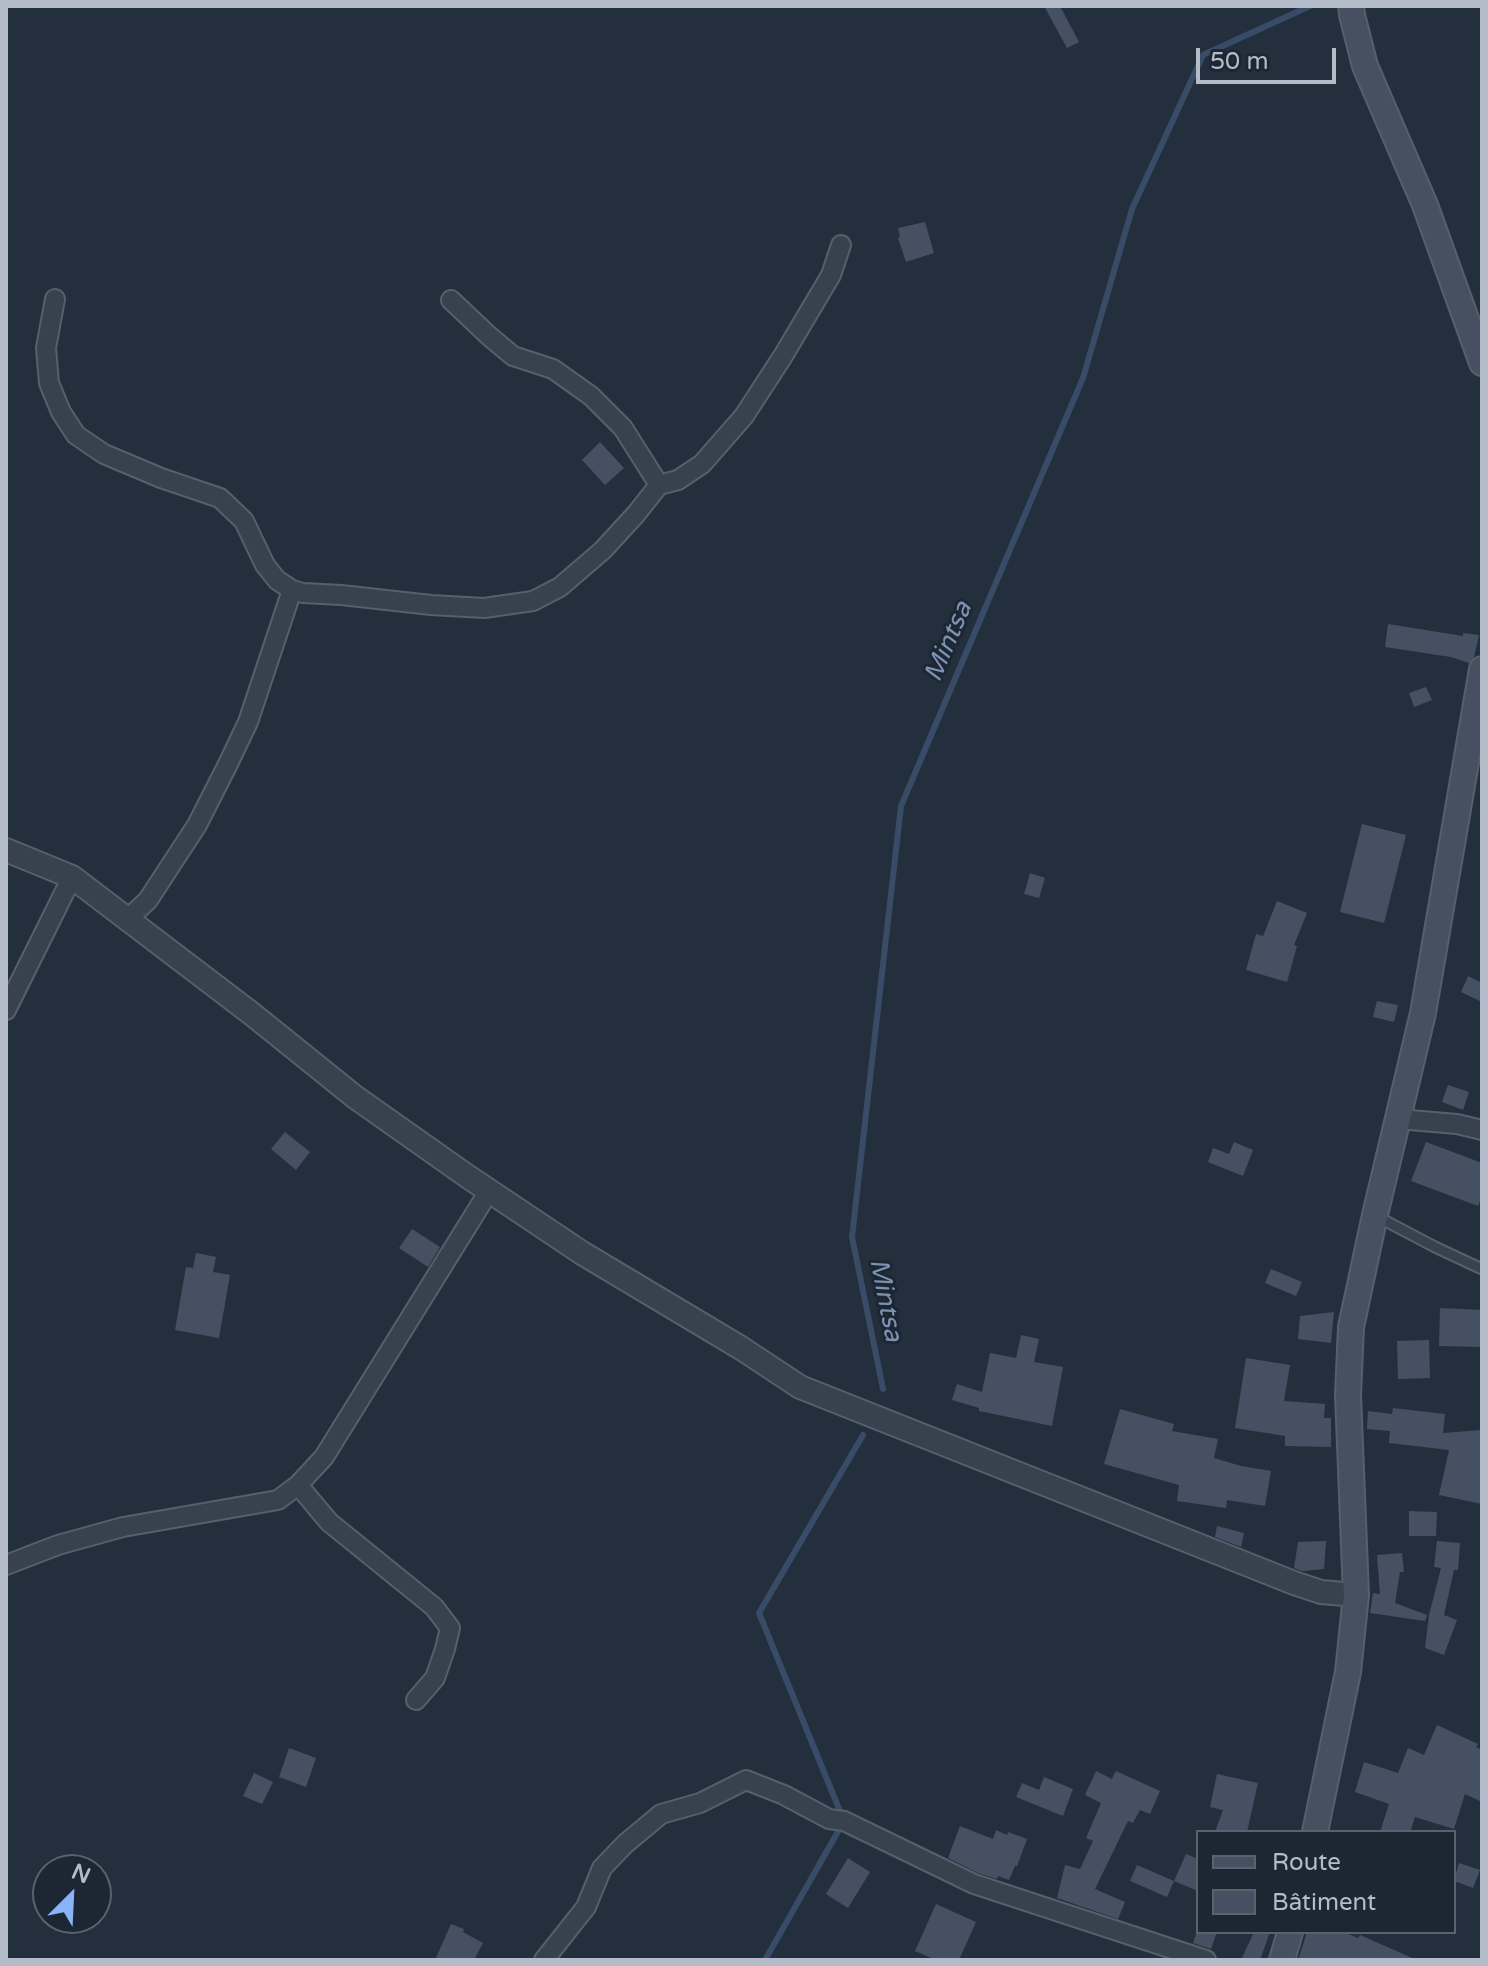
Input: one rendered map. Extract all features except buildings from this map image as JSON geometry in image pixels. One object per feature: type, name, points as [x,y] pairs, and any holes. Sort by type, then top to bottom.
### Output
[{"type":"main road","points":[[1351,6],[1365,66],[1425,205],[1482,363]]},
{"type":"main road","points":[[1315,1830],[1348,1672],[1356,1595],[1348,1395],[1351,1327],[1423,1013],[1476,737],[1482,669]]},
{"type":"main road","points":[[1282,1960],[1289,1934]]},
{"type":"street","points":[[55,299],[46,348],[49,383],[61,412],[76,435],[104,454],[220,498],[244,521],[265,565],[277,580],[303,593],[484,608],[533,601],[560,587],[603,550],[659,485],[678,480],[702,464],[744,416],[783,356],[831,275],[841,245]]},
{"type":"street","points":[[451,300],[513,356],[553,369],[591,396],[623,428],[659,485]]},
{"type":"street","points":[[128,919],[148,900],[197,825],[228,764],[252,710],[292,590]]},
{"type":"street","points":[[6,850],[72,877],[355,1097],[489,1191],[582,1253],[800,1387],[1294,1583],[1321,1592],[1356,1595]]},
{"type":"street","points":[[6,1010],[72,877]]},
{"type":"street","points":[[1398,1119],[1457,1124],[1482,1130]]},
{"type":"street","points":[[6,1565],[58,1545],[123,1527],[278,1500],[298,1485],[324,1457],[489,1191]]},
{"type":"street","points":[[298,1485],[329,1522],[434,1607],[450,1628],[435,1678],[416,1700]]},
{"type":"street","points":[[544,1960],[586,1907],[602,1868],[625,1844],[661,1814],[700,1803],[746,1780],[784,1795],[829,1819],[844,1821],[974,1884],[1206,1960]]},
{"type":"lane","points":[[1375,1215],[1482,1269]]},
{"type":"waterway","name":"Mintsa","points":[[883,1389],[852,1237],[901,806],[1083,378],[1132,209],[1203,55],[1310,6]]},
{"type":"waterway","name":"Mintsa","points":[[765,1960],[844,1821],[759,1613],[863,1435]]}]
